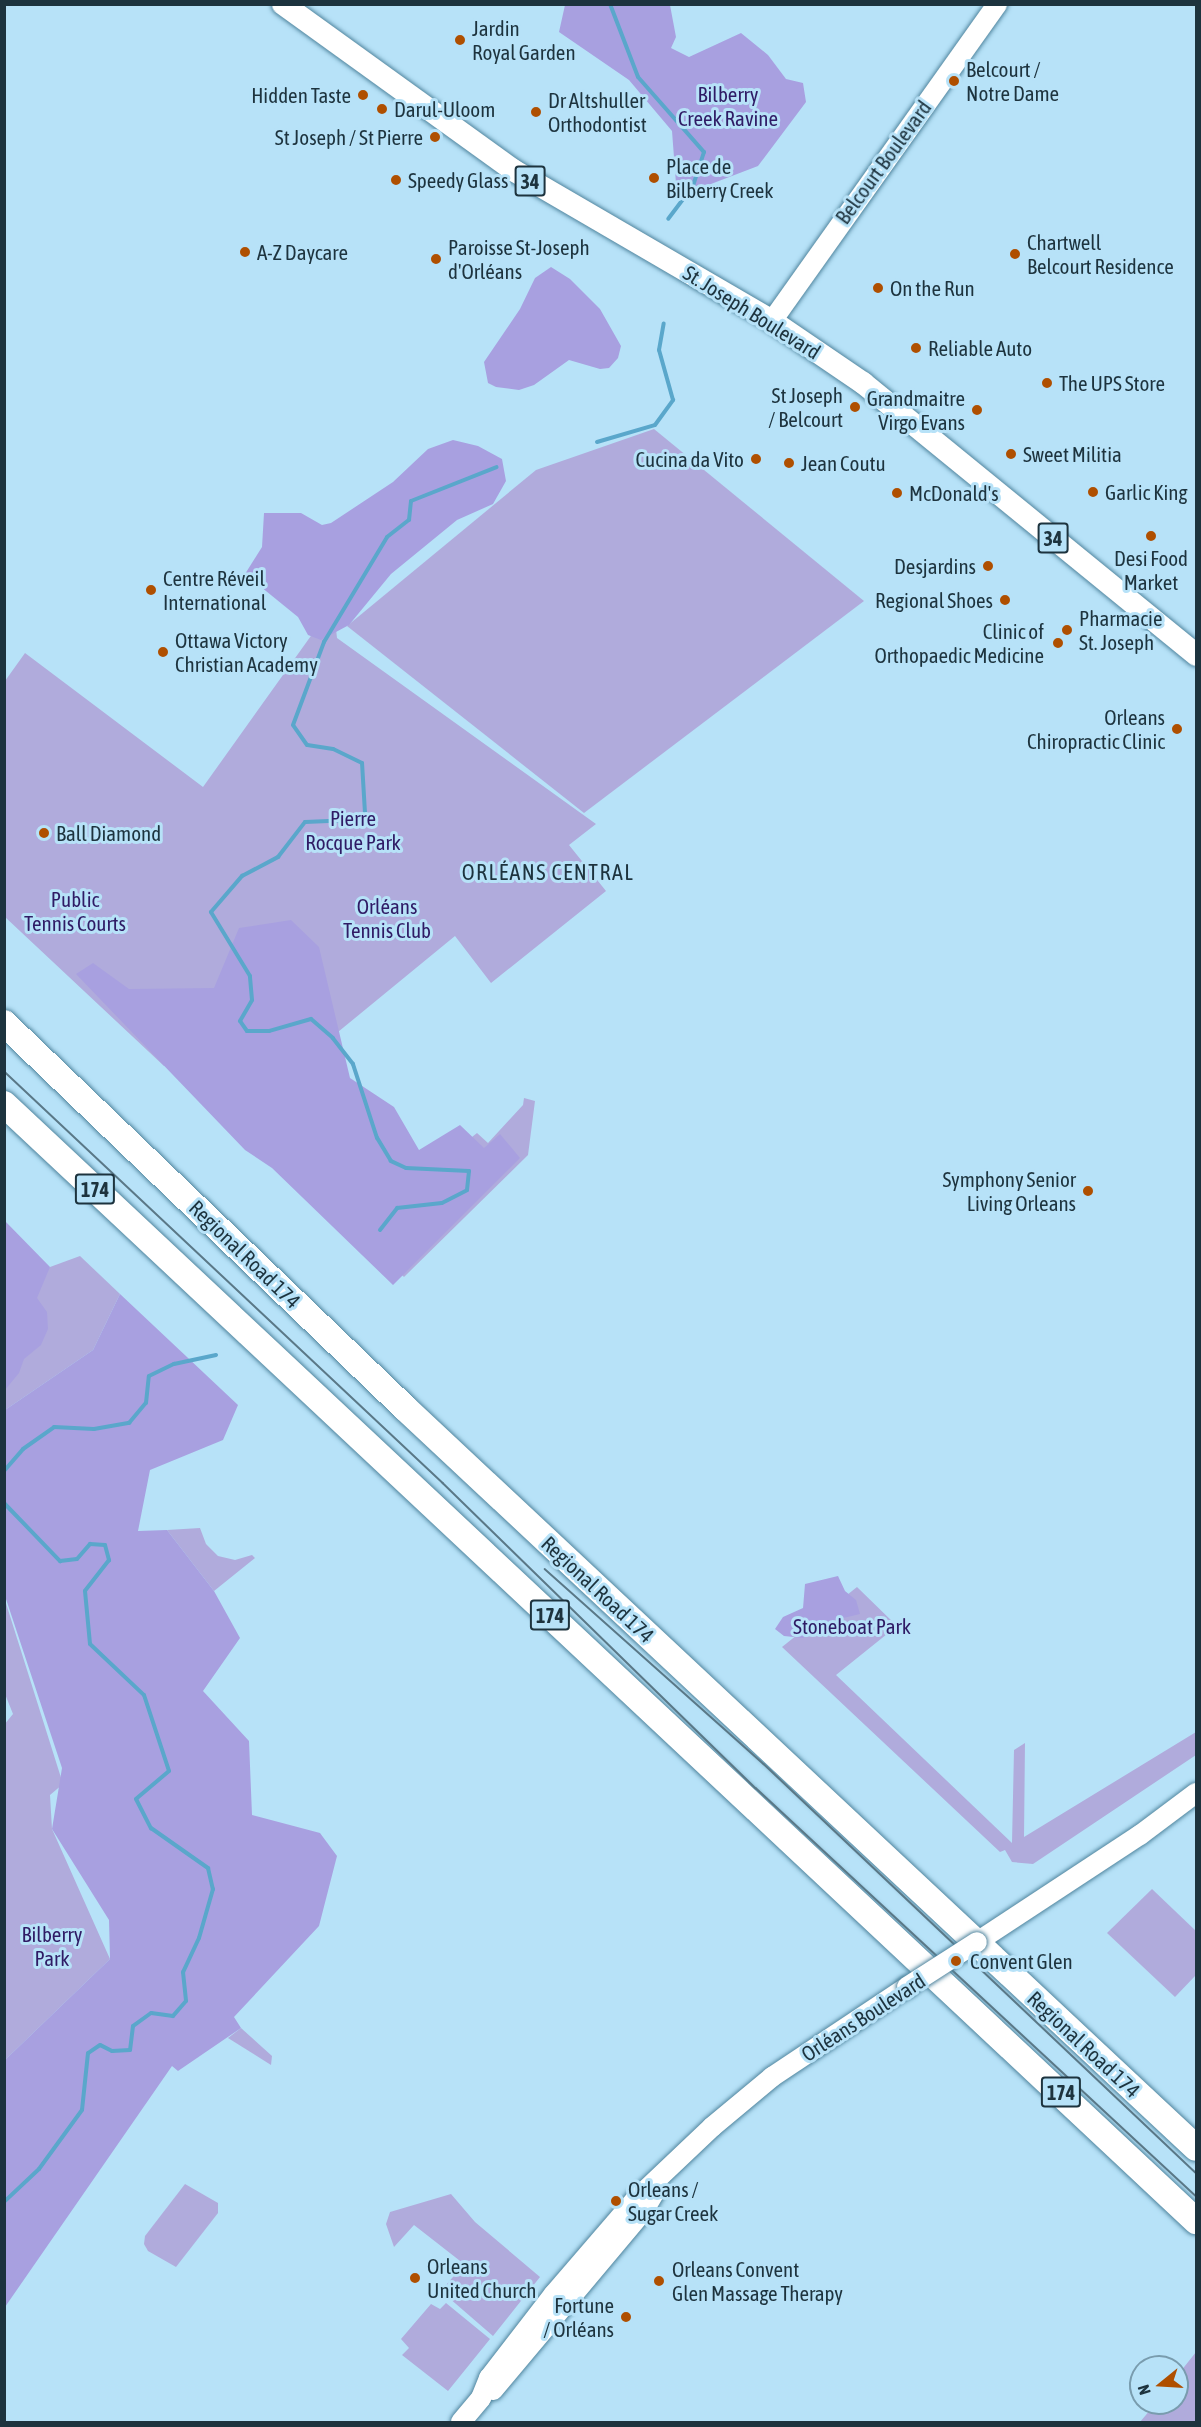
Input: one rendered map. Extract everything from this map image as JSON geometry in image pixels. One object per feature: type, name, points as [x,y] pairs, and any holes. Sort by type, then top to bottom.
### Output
[{"type":"highway","name":"Regional Road 174","points":[[4,1021],[413,1416],[1197,2148]]},
{"type":"highway","name":"174","points":[[4,1104],[1197,2221]]},
{"type":"main road","name":"St. Joseph Boulevard","points":[[283,4],[513,170],[772,321],[873,390],[1197,655]]},
{"type":"main road","name":"Belcourt Boulevard","points":[[772,321],[998,4]]},
{"type":"main road","name":"Orléans Boulevard","points":[[461,2422],[481,2398],[500,2386],[644,2211],[663,2178],[712,2127],[772,2077],[1004,1925],[1197,1793]]},
{"type":"green space","name":"Bilberry Creek Ravine","points":[[565,5],[670,5],[676,37],[671,48],[689,57],[741,33],[768,55],[786,79],[803,83],[806,102],[758,166],[677,197],[672,131],[629,80],[559,32]]},
{"type":"green space","points":[[551,267],[570,279],[600,309],[621,346],[618,358],[609,368],[600,369],[569,360],[534,385],[519,390],[496,387],[488,383],[484,362],[520,309],[535,278]]},
{"type":"green space","points":[[654,429],[864,601],[584,813],[347,626],[536,470]]},
{"type":"green space","points":[[453,440],[478,446],[502,459],[506,481],[493,504],[457,520],[391,574],[349,625],[321,640],[308,635],[298,617],[245,574],[262,547],[264,513],[301,513],[322,525],[331,523],[393,482],[428,449]]},
{"type":"green space","name":"Pierre Rocque Park","points":[[336,629],[337,638],[596,824],[569,845],[606,891],[491,983],[455,936],[327,1041],[266,984],[164,1066],[5,917],[5,681],[25,653],[203,787],[313,633]]},
{"type":"green space","points":[[291,920],[319,947],[350,1078],[394,1107],[419,1150],[460,1125],[484,1148],[500,1134],[520,1158],[393,1285],[272,1168],[245,1150],[76,974],[93,963],[129,989],[214,988],[239,928]]},
{"type":"green space","points":[[524,1098],[535,1101],[528,1155],[404,1277],[355,1231],[477,1133],[488,1143],[523,1105]]},
{"type":"green space","points":[[5,1221],[50,1267],[37,1298],[47,1312],[48,1329],[41,1345],[24,1359],[19,1373],[5,1390]]},
{"type":"green space","points":[[80,1256],[120,1294],[93,1350],[5,1410],[5,1303],[50,1267]]},
{"type":"green space","points":[[120,1294],[238,1405],[223,1440],[150,1470],[138,1531],[167,1530],[214,1591],[240,1638],[203,1691],[249,1741],[252,1815],[320,1833],[337,1856],[319,1926],[234,2017],[241,2028],[178,2071],[172,2066],[5,2307],[5,2060],[110,1959],[109,1920],[52,1829],[62,1768],[5,1596],[5,1410],[93,1350]]},
{"type":"green space","points":[[200,1528],[206,1544],[218,1556],[235,1560],[252,1555],[255,1558],[214,1591],[167,1530]]},
{"type":"green space","points":[[838,1576],[845,1591],[856,1600],[860,1614],[818,1624],[803,1638],[784,1636],[775,1629],[783,1617],[803,1608],[805,1584]]},
{"type":"green space","name":"Stoneboat Park","points":[[857,1587],[897,1626],[836,1675],[1012,1843],[1014,1750],[1025,1743],[1024,1837],[1196,1732],[1196,1755],[1033,1864],[1012,1862],[1005,1850],[1000,1852],[782,1647]]},
{"type":"green space","name":"Bilberry Park","points":[[4,1597],[63,1784],[50,1795],[52,1829],[110,1959],[5,2060],[4,1725],[13,1714],[5,1694]]},
{"type":"green space","points":[[1152,1889],[1196,1931],[1196,1975],[1175,1997],[1107,1933]]},
{"type":"green space","points":[[241,2028],[272,2056],[271,2065],[228,2038]]},
{"type":"green space","points":[[185,2184],[218,2203],[218,2213],[176,2267],[148,2251],[144,2244],[145,2236]]},
{"type":"green space","points":[[451,2194],[475,2222],[540,2277],[493,2336],[441,2291],[464,2264],[414,2225],[394,2247],[386,2224],[390,2212]]},
{"type":"green space","points":[[446,2303],[490,2339],[448,2391],[402,2355],[409,2348],[401,2339],[431,2304],[440,2309]]},
{"type":"green space","points":[[1196,2352],[1196,2422],[1140,2422],[1146,2415],[1189,2415],[1189,2361]]},
{"type":"waterway","points":[[610,4],[638,77],[704,152],[693,186],[668,219]]},
{"type":"waterway","points":[[597,442],[655,425],[673,400],[659,350],[664,323]]},
{"type":"waterway","points":[[380,1230],[397,1208],[442,1203],[467,1190],[469,1171],[406,1168],[391,1161],[377,1138],[353,1064],[333,1038],[311,1019],[269,1031],[247,1031],[240,1021],[252,1000],[250,976],[211,912],[242,876],[278,857],[305,822],[352,820],[365,813],[362,763],[333,749],[307,745],[293,725],[324,642],[387,537],[409,520],[411,501],[497,467]]},
{"type":"waterway","points":[[4,1471],[23,1449],[54,1427],[94,1429],[129,1423],[146,1403],[149,1376],[174,1364],[216,1355]]},
{"type":"waterway","points":[[4,1503],[60,1561],[77,1559],[90,1544],[105,1545],[109,1560],[85,1591],[90,1644],[144,1695],[169,1771],[136,1799],[151,1828],[208,1868],[213,1889],[199,1938],[183,1972],[186,2001],[173,2016],[151,2013],[133,2026],[130,2050],[112,2051],[100,2045],[88,2053],[82,2110],[39,2169],[4,2202]]},
{"type":"tram line","points":[[4,1071],[443,1483],[756,1788],[1196,2196]]},
{"type":"tram line","points":[[545,1569],[764,1764],[1196,2173]]},
{"type":"place","name":"Jardin Royal Garden","points":[[460,40]]},
{"type":"place","name":"Belcourt / Notre Dame","points":[[954,81]]},
{"type":"place","name":"Hidden Taste","points":[[363,95]]},
{"type":"place","name":"Darul-Uloom","points":[[382,109]]},
{"type":"place","name":"Dr Altshuller Orthodontist","points":[[536,112]]},
{"type":"place","name":"St Joseph / St Pierre","points":[[435,137]]},
{"type":"place","name":"Place de Bilberry Creek","points":[[654,178]]},
{"type":"place","name":"Speedy Glass","points":[[396,180]]},
{"type":"place","name":"A-Z Daycare","points":[[245,252]]},
{"type":"place","name":"Chartwell Belcourt Residence","points":[[1015,254]]},
{"type":"place","name":"Paroisse St-Joseph d'Orléans","points":[[436,259]]},
{"type":"place","name":"On the Run","points":[[878,288]]},
{"type":"place","name":"Reliable Auto","points":[[916,348]]},
{"type":"place","name":"The UPS Store","points":[[1047,383]]},
{"type":"place","name":"St Joseph / Belcourt","points":[[855,407]]},
{"type":"place","name":"Grandmaitre Virgo Evans","points":[[977,410]]},
{"type":"place","name":"Sweet Militia","points":[[1011,454]]},
{"type":"place","name":"Cucina da Vito","points":[[756,459]]},
{"type":"place","name":"Jean Coutu","points":[[789,463]]},
{"type":"place","name":"Garlic King","points":[[1093,492]]},
{"type":"place","name":"McDonald's","points":[[897,493]]},
{"type":"place","name":"Desi Food Market","points":[[1151,536]]},
{"type":"place","name":"Desjardins","points":[[988,566]]},
{"type":"place","name":"Centre Réveil International","points":[[151,590]]},
{"type":"place","name":"Regional Shoes","points":[[1005,600]]},
{"type":"place","name":"Pharmacie St. Joseph","points":[[1067,630]]},
{"type":"place","name":"Clinic of Orthopaedic Medicine","points":[[1058,643]]},
{"type":"place","name":"Ottawa Victory Christian Academy","points":[[163,652]]},
{"type":"place","name":"Orleans Chiropractic Clinic","points":[[1177,729]]},
{"type":"place","name":"Ball Diamond","points":[[44,833]]},
{"type":"place","name":"Symphony Senior Living Orleans","points":[[1088,1191]]},
{"type":"place","name":"Convent Glen","points":[[956,1961]]},
{"type":"place","name":"Orleans / Sugar Creek","points":[[616,2201]]},
{"type":"place","name":"Orleans United Church","points":[[415,2278]]},
{"type":"place","name":"Orleans Convent Glen Massage Therapy","points":[[659,2281]]},
{"type":"place","name":"Fortune / Orléans","points":[[626,2317]]},
{"type":"district","name":"ORLÉANS CENTRAL","points":[[548,873]]},
{"type":"park label","name":"Public Tennis Courts","points":[[75,911]]},
{"type":"park label","name":"Orléans Tennis Club","points":[[387,918]]}]
